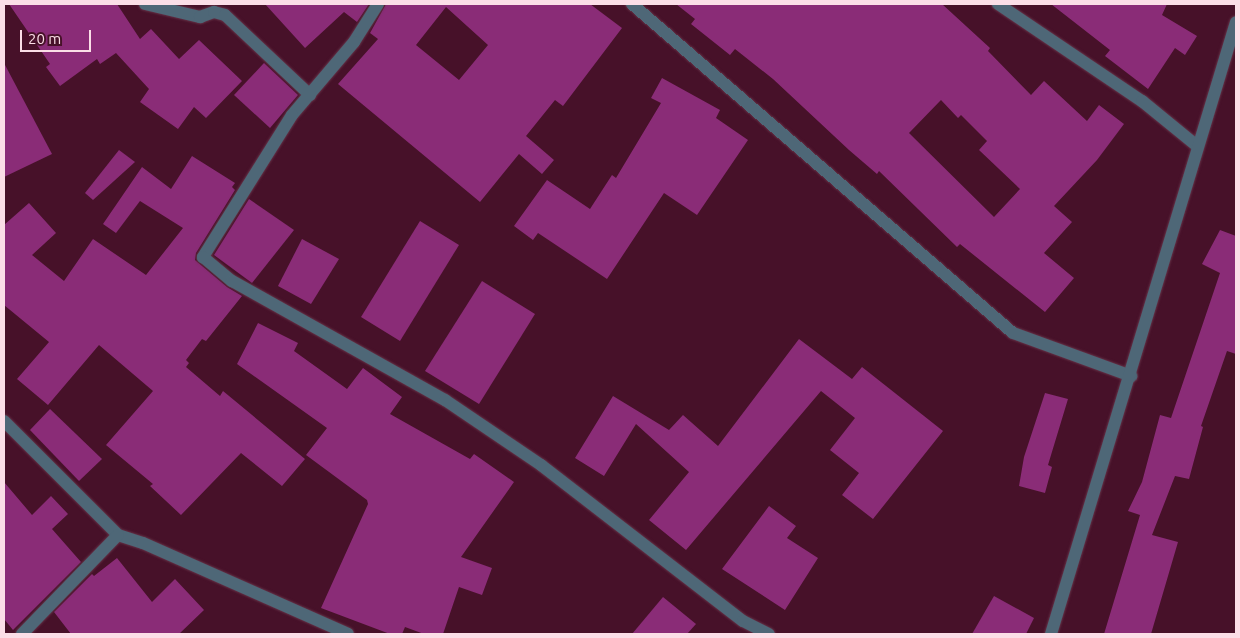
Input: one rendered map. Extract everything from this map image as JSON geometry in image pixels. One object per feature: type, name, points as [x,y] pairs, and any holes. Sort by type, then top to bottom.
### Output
[{"type":"street","points":[[145,4],[200,17],[214,12],[226,15],[310,95]]},
{"type":"street","points":[[378,4],[354,42],[292,115],[203,257],[232,281],[445,400],[541,465],[743,621],[769,634]]},
{"type":"street","points":[[632,4],[1013,333],[1131,376]]},
{"type":"street","points":[[998,4],[1142,101],[1197,146]]},
{"type":"street","points":[[1051,634],[1131,376],[1197,146],[1236,22]]},
{"type":"street","points":[[4,421],[118,534],[348,634]]},
{"type":"street","points":[[22,634],[118,534]]},
{"type":"building","points":[[9,4],[117,4],[140,39],[151,29],[179,59],[199,40],[242,81],[206,118],[194,107],[178,129],[140,102],[149,89],[116,53],[100,64],[97,59],[60,86],[46,67],[50,64]]},
{"type":"building","points":[[265,4],[369,4],[357,22],[344,12],[305,48]]},
{"type":"building","points":[[386,4],[590,4],[622,28],[563,106],[555,100],[526,136],[554,160],[542,174],[519,154],[480,202],[338,84],[378,39],[370,33]],"holes":[[[446,7],[488,45],[459,80],[416,45]]]},
{"type":"building","points":[[676,4],[942,4],[990,48],[988,51],[1031,95],[1044,81],[1087,121],[1099,105],[1124,124],[1097,160],[1054,206],[1072,222],[1044,253],[1074,278],[1045,312],[960,244],[957,247],[879,171],[877,174],[849,150],[773,79],[735,49],[730,55],[691,24],[695,19]],"holes":[[[941,100],[958,118],[961,115],[987,141],[979,150],[1020,189],[994,217],[909,133]]]},
{"type":"building","points":[[1051,4],[1167,4],[1162,15],[1197,36],[1185,55],[1175,48],[1148,89],[1105,56],[1110,50]]},
{"type":"building","points":[[4,63],[52,154],[4,177]]},
{"type":"building","points":[[264,63],[298,95],[270,128],[234,95]]},
{"type":"building","points":[[662,78],[720,110],[716,118],[748,140],[697,215],[664,193],[607,279],[538,233],[533,240],[514,226],[547,180],[590,209],[612,175],[616,178],[661,103],[651,98]]},
{"type":"building","points":[[119,150],[135,162],[93,200],[85,193]]},
{"type":"building","points":[[192,156],[235,183],[232,187],[235,190],[196,253],[195,260],[227,287],[242,296],[206,341],[202,339],[186,360],[189,363],[186,367],[220,396],[223,391],[305,459],[282,486],[241,453],[181,515],[150,486],[153,484],[106,445],[153,391],[99,345],[48,405],[17,379],[49,342],[4,305],[4,225],[29,203],[56,233],[32,255],[64,281],[93,239],[146,275],[183,228],[140,201],[116,233],[103,224],[142,167],[171,189]]},
{"type":"building","points":[[249,199],[294,230],[252,283],[214,255]]},
{"type":"building","points":[[420,221],[459,245],[400,341],[361,317]]},
{"type":"building","points":[[1220,230],[1236,236],[1236,354],[1227,351],[1201,426],[1203,427],[1189,479],[1175,476],[1152,535],[1178,542],[1151,634],[1104,634],[1140,515],[1128,511],[1142,482],[1160,415],[1171,418],[1220,273],[1202,264]]},
{"type":"building","points":[[302,239],[339,259],[311,304],[278,286]]},
{"type":"building","points":[[482,281],[535,314],[479,404],[425,371]]},
{"type":"building","points":[[258,323],[298,343],[294,351],[347,389],[363,368],[402,397],[390,414],[470,459],[474,454],[514,482],[461,557],[492,568],[482,595],[459,587],[443,634],[424,634],[405,627],[402,634],[390,634],[321,608],[368,504],[367,500],[306,455],[327,428],[237,364]]},
{"type":"building","points":[[799,339],[852,379],[862,367],[943,431],[873,519],[842,495],[859,473],[830,450],[855,418],[821,391],[686,550],[649,520],[689,472],[636,424],[604,476],[575,458],[613,396],[669,430],[683,415],[718,446]]},
{"type":"building","points":[[1045,393],[1068,399],[1048,465],[1052,467],[1045,493],[1019,486],[1024,457]]},
{"type":"building","points":[[50,409],[102,459],[79,481],[30,430]]},
{"type":"building","points":[[4,482],[32,515],[51,496],[68,514],[52,529],[81,562],[13,630],[4,619]]},
{"type":"building","points":[[769,506],[796,526],[787,538],[818,558],[785,610],[722,569]]},
{"type":"building","points":[[117,558],[152,602],[175,579],[204,610],[179,634],[71,634],[54,612],[92,574],[94,576]]},
{"type":"building","points":[[994,596],[1034,618],[1026,634],[972,634]]},
{"type":"building","points":[[663,597],[696,624],[687,634],[632,634]]}]
